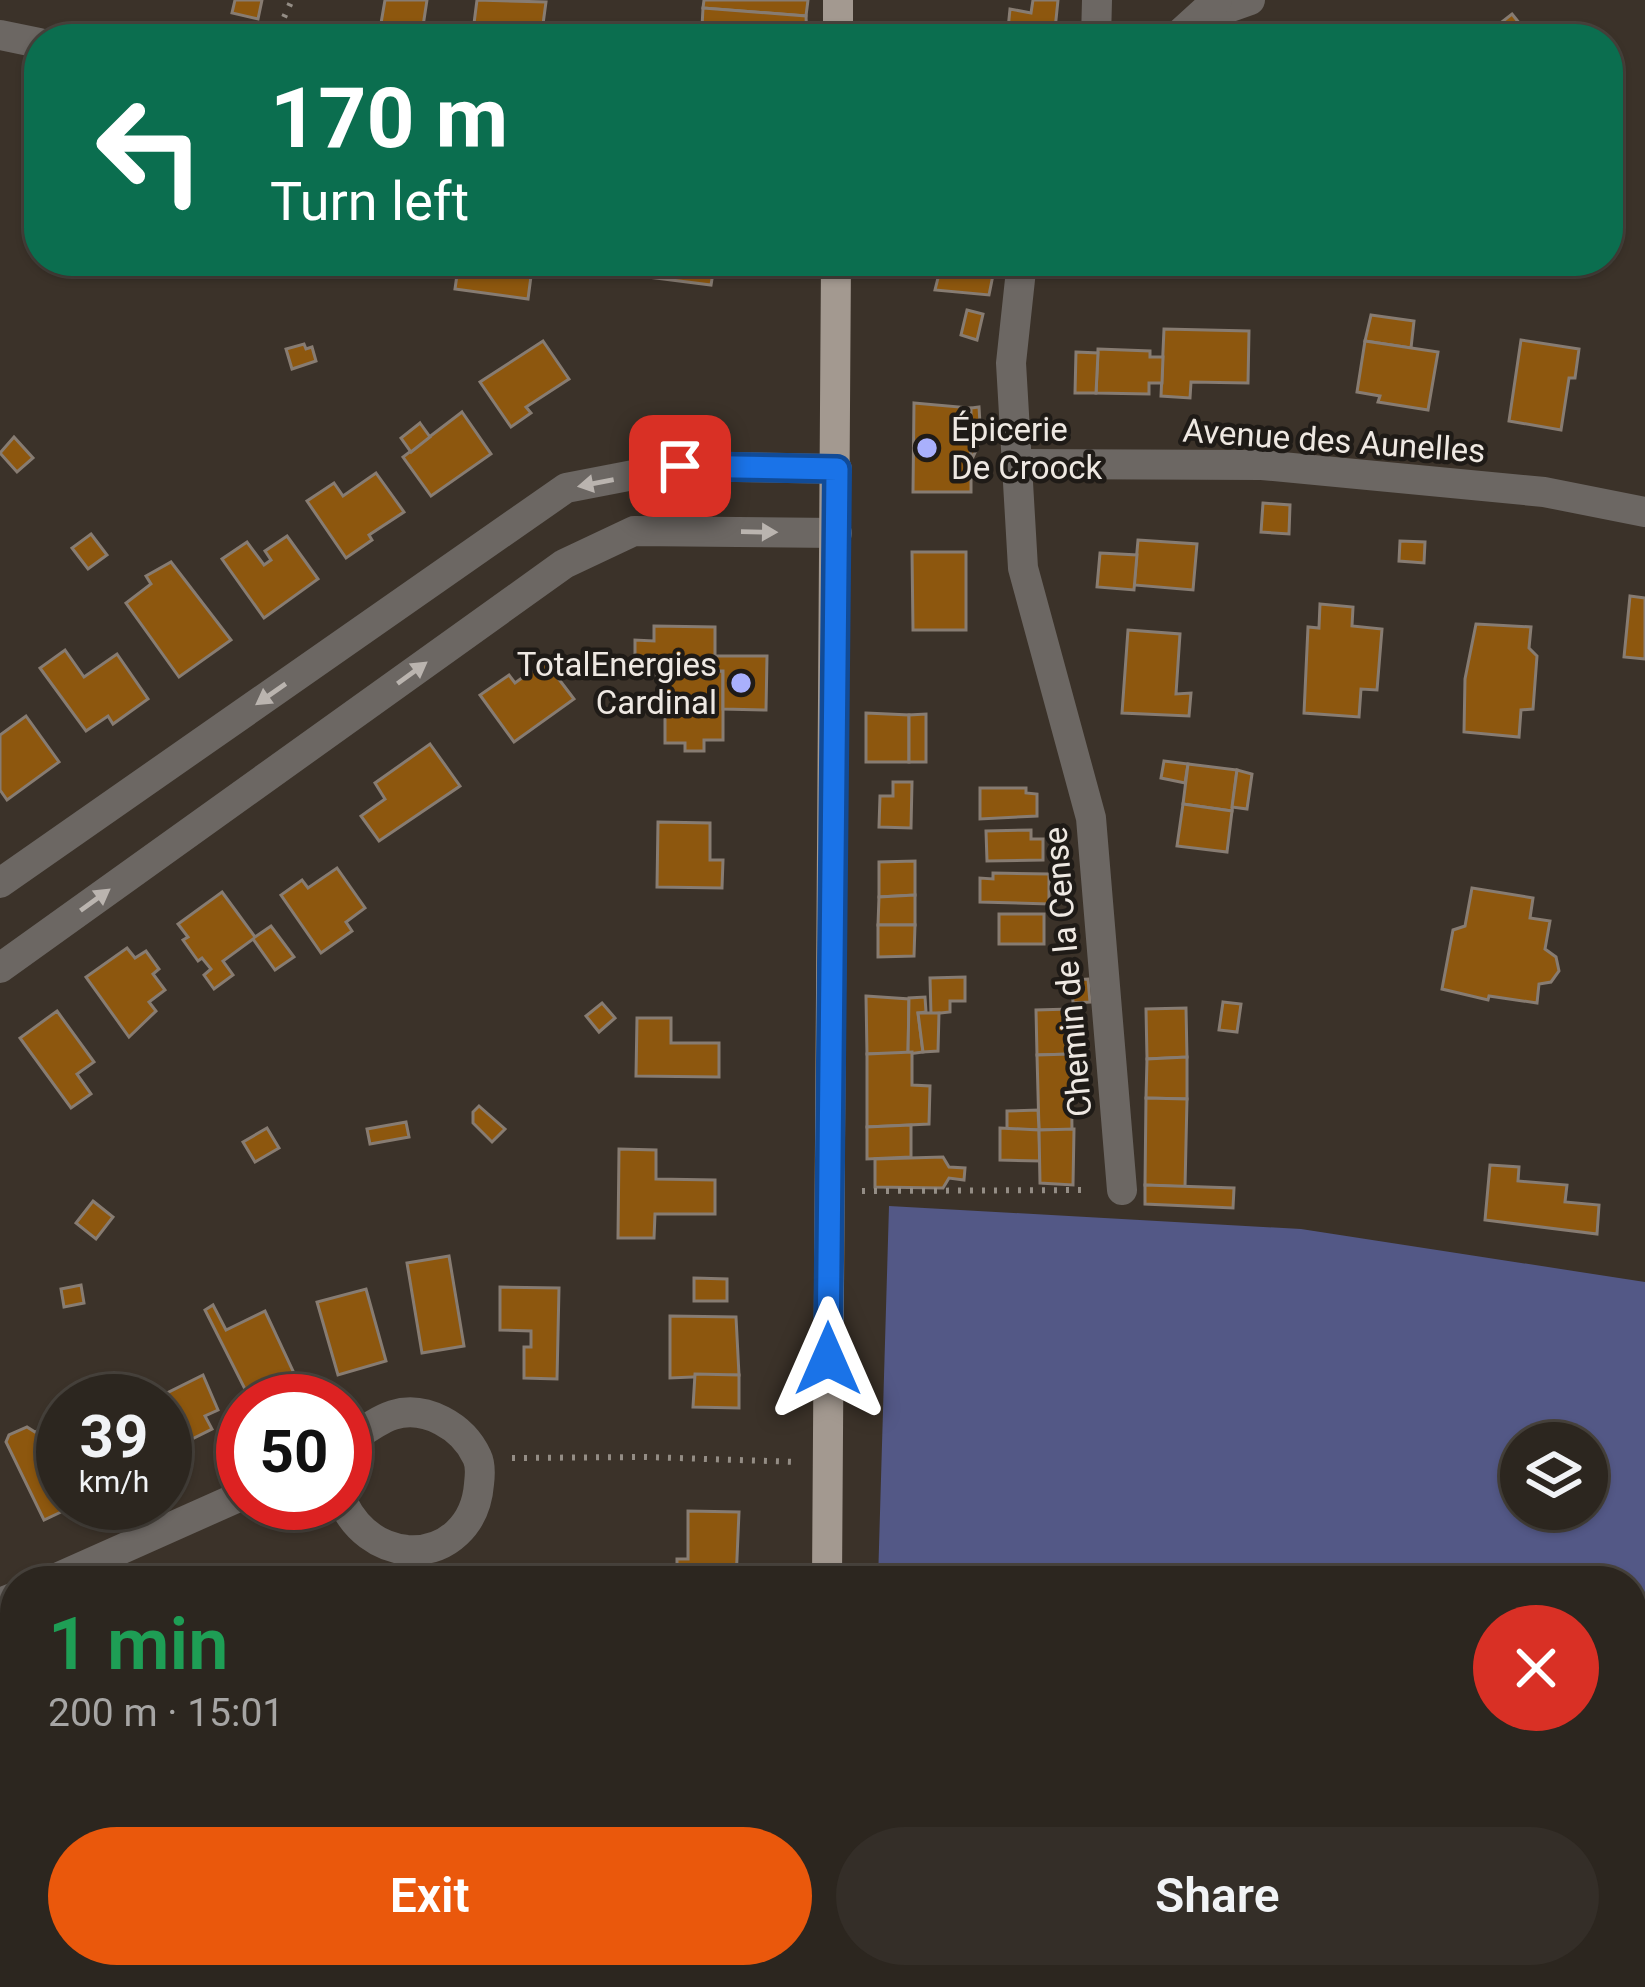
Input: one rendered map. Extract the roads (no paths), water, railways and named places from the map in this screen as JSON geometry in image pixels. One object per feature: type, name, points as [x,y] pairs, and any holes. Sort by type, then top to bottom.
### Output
[{"type":"main road","points":[[827,1566],[836,276]]},
{"type":"street","points":[[1209,9],[1250,0]]},
{"type":"street","name":"Chemin de la Cense","points":[[1020,276],[1011,363],[1023,568],[1091,818],[1122,1190]]},
{"type":"street","name":"Avenue des Aunelles","points":[[1016,464],[1262,465],[1544,492],[1645,512]]},
{"type":"street","points":[[0,883],[566,488],[680,466],[837,469]]},
{"type":"street","points":[[0,968],[564,564],[634,530],[837,533]]},
{"type":"street","points":[[364,1530],[387,1547],[429,1550],[446,1543],[468,1522],[478,1502],[478,1459],[437,1417],[397,1414],[372,1428]]},
{"type":"street","points":[[84,1566],[216,1507]]},
{"type":"place","name":"Épicerie De Croock","points":[[927,448]]},
{"type":"place","name":"TotalEnergies Cardinal","points":[[741,683]]}]
